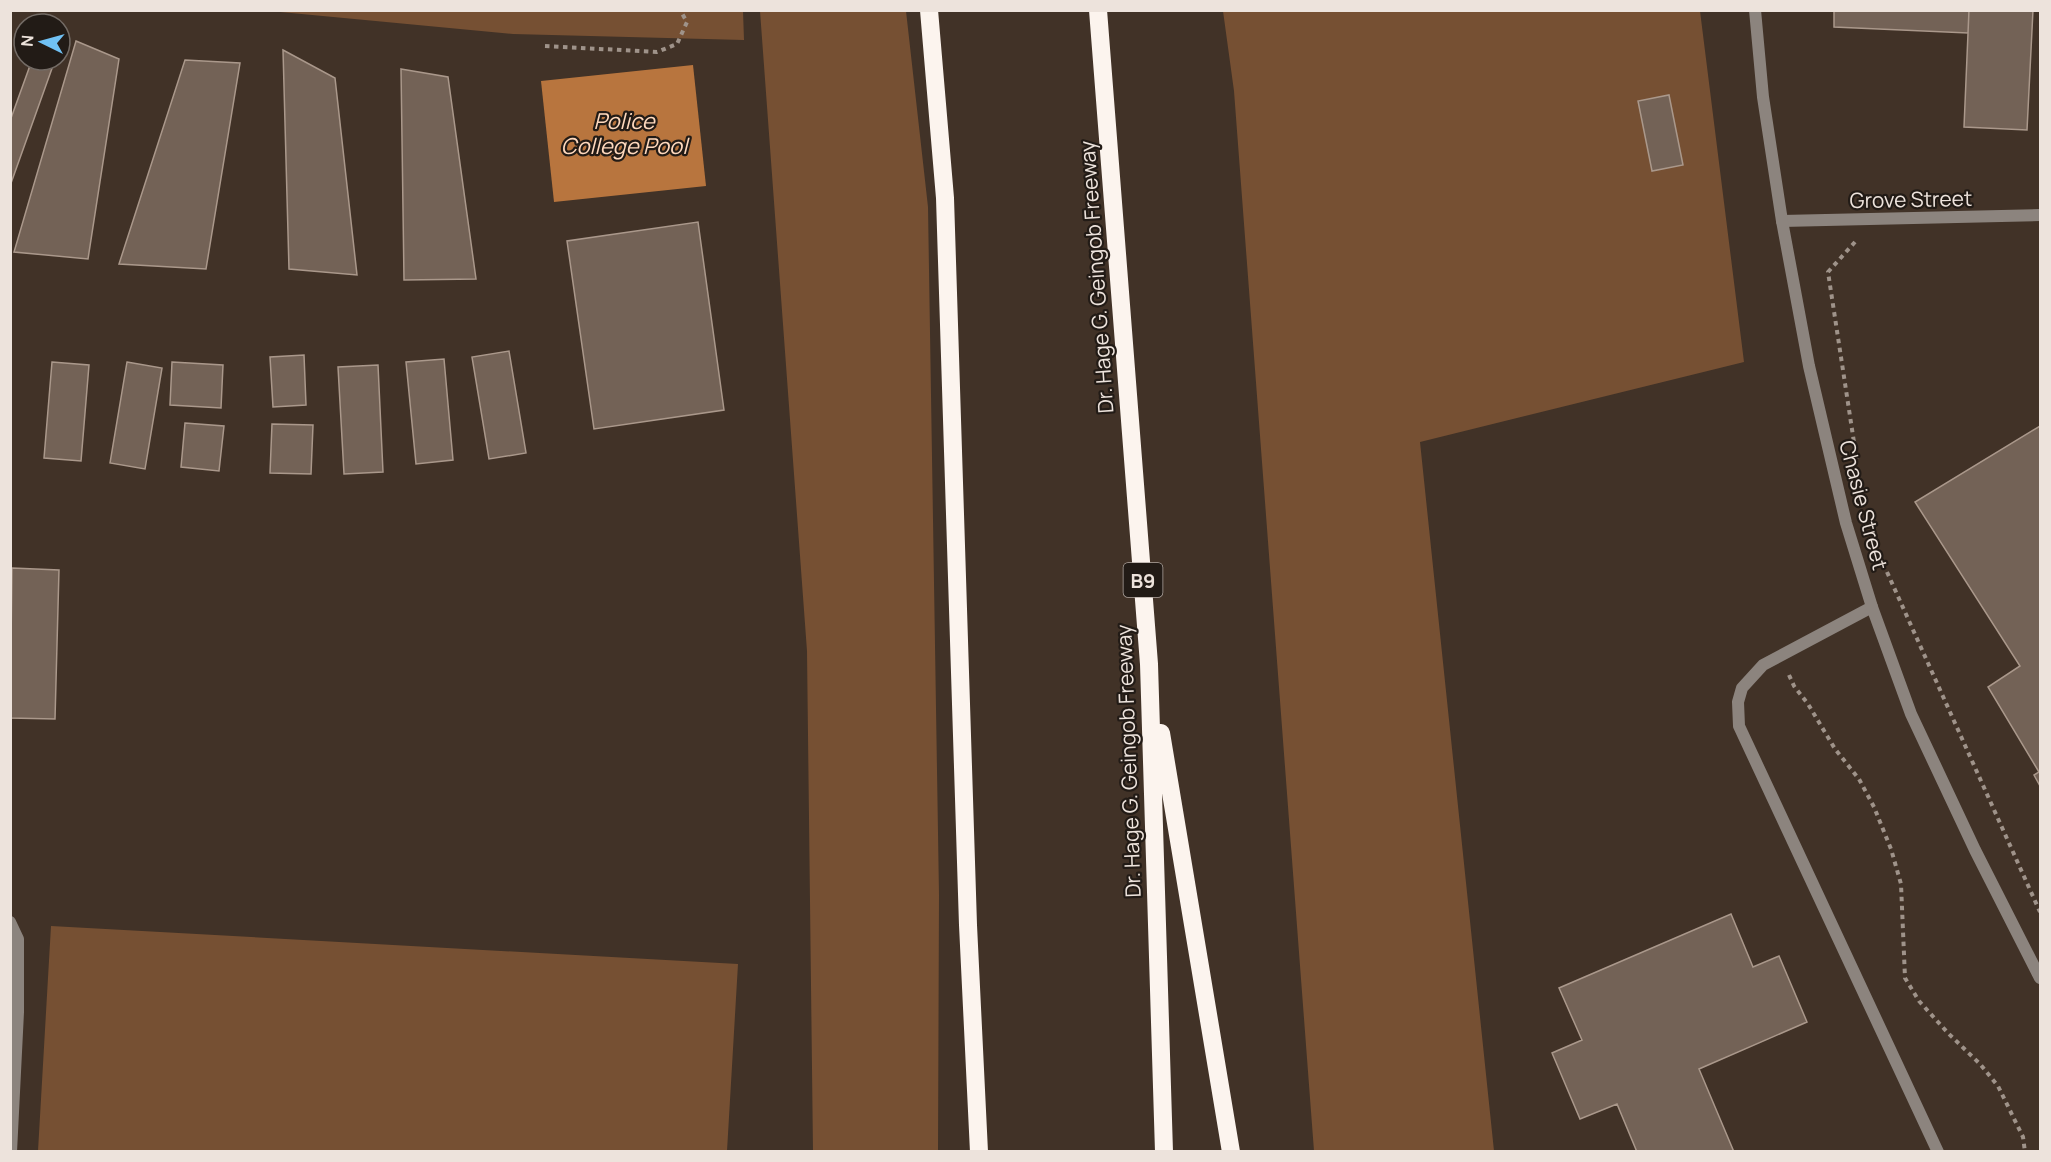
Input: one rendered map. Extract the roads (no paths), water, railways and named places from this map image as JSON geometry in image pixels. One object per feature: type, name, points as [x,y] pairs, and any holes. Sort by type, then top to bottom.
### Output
[{"type":"highway","points":[[928,10],[945,198],[967,914],[979,1150]]},
{"type":"highway","name":"Dr. Hage G. Geingob Freeway","points":[[1098,10],[1149,664],[1164,1152]]},
{"type":"highway","points":[[1149,664],[1231,1152]]},
{"type":"street","name":"Chasie Street","points":[[1755,10],[1763,97],[1782,221],[1809,366],[1846,523],[1872,607],[1911,714],[2040,978]]},
{"type":"street","name":"Grove Street","points":[[1782,221],[2040,215]]},
{"type":"street","points":[[1872,607],[1763,665],[1742,688],[1738,702],[1739,726],[1938,1152]]},
{"type":"street","points":[[10,922],[18,939],[18,1012],[11,1152]]},
{"type":"water","name":"Police College Pool","points":[[693,65],[706,186],[554,202],[541,81]]}]
